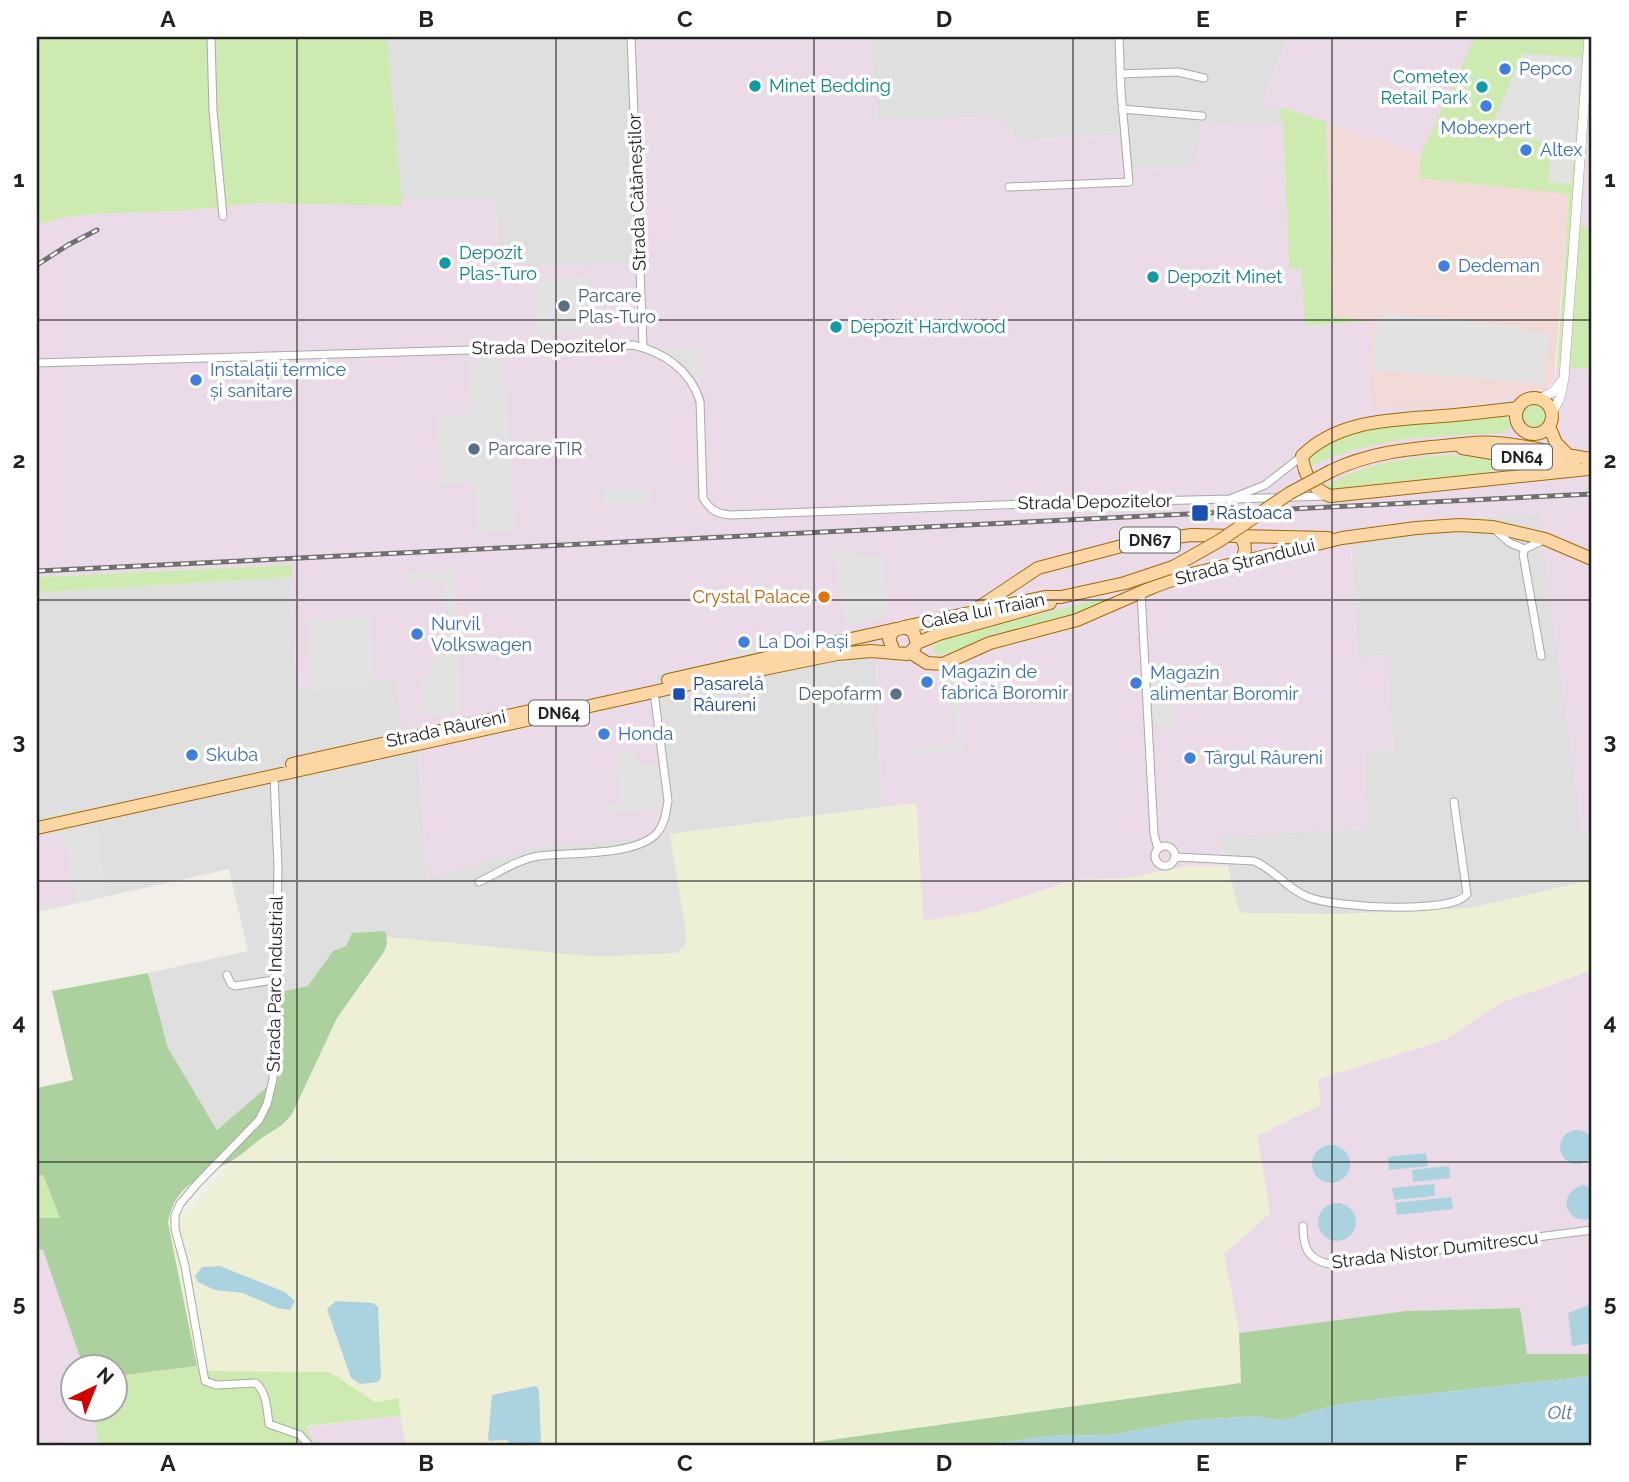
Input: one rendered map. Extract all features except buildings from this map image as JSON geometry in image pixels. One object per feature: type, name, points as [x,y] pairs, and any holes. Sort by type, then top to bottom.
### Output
[{"type":"main road","points":[[1550,420],[1539,433],[1533,434],[1527,433],[1518,424],[1516,416],[1518,408],[1529,398],[1548,404],[1556,443],[1571,457]]},
{"type":"main road","points":[[1518,408],[1363,425],[1335,433],[1302,456],[1304,470],[1312,485],[1330,496],[1591,466]]},
{"type":"main road","points":[[1502,477],[1506,464],[1499,448],[1518,424]]},
{"type":"main road","name":"Calea lui Traian","points":[[900,628],[975,610],[1118,585],[1173,567],[1219,541],[1290,493],[1356,460],[1384,452],[1452,445],[1499,448],[1571,457],[1591,466]]},
{"type":"main road","name":"Calea lui Traian","points":[[1499,448],[1591,466]]},
{"type":"main road","name":"Strada Ștrandului","points":[[914,648],[922,662],[943,664],[990,643],[1077,620],[1174,579],[1342,538],[1442,525],[1493,527],[1545,539],[1592,557]]},
{"type":"main road","points":[[1236,564],[1246,549],[1238,534]]},
{"type":"main road","name":"DN67","points":[[975,610],[1025,575],[1044,566],[1170,536],[1238,534],[1342,538]]},
{"type":"main road","name":"Calea lui Traian","points":[[914,648],[939,634],[1047,605],[1061,597]]},
{"type":"main road","points":[[894,651],[889,639],[900,628],[913,631],[914,648]]},
{"type":"main road","name":"Strada Râureni","points":[[37,819],[900,628]]},
{"type":"main road","name":"DN64","points":[[894,651],[903,655],[914,648]]},
{"type":"main road","name":"Strada Râureni","points":[[37,828],[837,654],[894,651]]},
{"type":"street","points":[[211,37],[213,111],[223,216]]},
{"type":"street","name":"Strada Cătăneștilor","points":[[631,37],[643,347]]},
{"type":"street","points":[[1009,187],[1129,182],[1119,37]]},
{"type":"street","points":[[1550,420],[1560,398],[1563,379],[1589,37]]},
{"type":"street","points":[[1120,74],[1178,72],[1204,78]]},
{"type":"street","points":[[1122,109],[1202,116]]},
{"type":"street","name":"Strada Depozitelor","points":[[37,363],[609,344],[643,347],[673,362],[695,388],[700,401],[704,498],[712,510],[720,514],[1230,499],[1265,485],[1302,456]]},
{"type":"street","points":[[1539,399],[1553,392],[1563,379]]},
{"type":"street","points":[[1230,499],[1330,496]]},
{"type":"street","points":[[1493,527],[1510,543],[1525,548],[1545,539]]},
{"type":"street","points":[[1525,548],[1523,554],[1541,656]]},
{"type":"street","points":[[1141,592],[1154,839],[1158,849]]},
{"type":"street","points":[[479,882],[527,859],[611,850],[641,843],[656,834],[665,818],[668,801],[654,692]]},
{"type":"street","points":[[238,776],[247,778],[268,773],[274,777],[276,772],[299,766],[302,762]]},
{"type":"street","name":"Strada Parc Industrial","points":[[274,777],[278,867],[273,1079],[267,1104],[251,1129],[180,1204],[175,1215],[175,1229],[185,1266],[205,1381],[207,1384],[216,1385],[256,1383],[262,1388],[269,1424],[300,1436],[309,1445]]},
{"type":"street","points":[[1176,857],[1254,861],[1262,864],[1300,894],[1327,903],[1392,907],[1448,905],[1458,902],[1467,894],[1454,802]]},
{"type":"street","points":[[1164,846],[1171,848],[1176,857],[1171,865],[1160,865],[1155,856],[1158,849],[1164,846]]},
{"type":"street","points":[[228,975],[231,984],[235,986],[274,980]]},
{"type":"street","name":"Strada Nistor Dumitrescu","points":[[1303,1226],[1303,1242],[1310,1254],[1317,1262],[1330,1264],[1592,1230]]},
{"type":"shaded area","points":[[387,37],[636,37],[647,265],[499,266],[400,199]]},
{"type":"shaded area","points":[[636,37],[870,37],[877,119],[994,117],[1004,120],[1016,140],[1119,135],[1124,171],[1195,165],[1203,124],[1283,123],[1289,269],[1301,269],[1305,326],[1370,321],[1370,408],[1471,407],[1550,387],[1554,382],[1557,367],[1592,369],[1592,833],[1583,834],[1538,513],[1456,518],[1449,531],[1416,533],[1351,545],[1357,657],[1387,655],[1394,750],[1364,751],[1369,829],[1220,836],[1226,866],[1189,866],[1122,879],[1073,880],[978,912],[923,921],[916,803],[882,807],[876,663],[865,627],[656,674],[670,834],[525,849],[427,879],[419,754],[402,725],[396,678],[298,691],[290,608],[291,565],[37,577],[37,225],[61,218],[95,214],[180,211],[261,203],[496,198],[499,266],[647,265]]},
{"type":"shaded area","points":[[870,37],[1288,37],[1263,103],[1279,111],[1283,123],[1203,124],[1195,165],[1124,171],[1119,135],[1016,140],[1010,128],[994,117],[877,119]]},
{"type":"shaded area","points":[[1288,37],[1475,37],[1421,154],[1281,107],[1279,111],[1263,103]]},
{"type":"shaded area","points":[[1471,37],[1586,37],[1569,195],[1554,382],[1545,389],[1471,407],[1370,408],[1368,374],[1332,317],[1330,305],[1326,122],[1420,153]]},
{"type":"shaded area","points":[[1523,53],[1582,58],[1571,184],[1548,182],[1551,142],[1496,136],[1495,118]]},
{"type":"shaded area","points":[[1586,112],[1592,113],[1592,227],[1581,227]]},
{"type":"shaded area","name":"Parcare Plas-Turo","points":[[590,277],[593,332],[537,335],[534,280]]},
{"type":"shaded area","points":[[1382,313],[1524,327],[1525,332],[1549,333],[1544,384],[1377,370],[1377,364],[1373,364],[1376,318],[1381,318]]},
{"type":"shaded area","points":[[654,347],[702,347],[703,377],[694,376],[679,359]]},
{"type":"shaded area","name":"Parcare TIR","points":[[504,359],[515,530],[477,533],[474,482],[441,484],[436,417],[471,414],[468,361]]},
{"type":"shaded area","points":[[604,490],[651,490],[651,504],[604,505]]},
{"type":"shaded area","points":[[1539,513],[1583,834],[1592,833],[1592,880],[1471,908],[1341,914],[1239,911],[1220,836],[1368,829],[1364,751],[1393,750],[1386,655],[1357,657],[1351,544],[1416,533],[1455,518]]},
{"type":"shaded area","points":[[851,550],[859,557],[884,556],[888,617],[845,626],[833,552]]},
{"type":"shaded area","points":[[454,570],[462,711],[424,717],[421,675],[431,674],[430,661],[436,660],[436,650],[445,649],[442,581],[409,581],[408,572]]},
{"type":"shaded area","points":[[292,577],[290,608],[396,678],[402,725],[419,754],[427,879],[525,849],[669,834],[656,674],[865,627],[876,663],[882,807],[670,834],[687,938],[685,946],[677,953],[598,957],[386,937],[383,931],[352,933],[346,946],[333,951],[308,986],[280,992],[282,1074],[217,1130],[168,1048],[148,973],[248,951],[229,869],[37,912],[37,593]]},
{"type":"shaded area","points":[[370,616],[375,686],[312,691],[308,620]]},
{"type":"shaded area","points":[[791,639],[794,648],[726,662],[725,657],[733,655],[733,651]]},
{"type":"shaded area","points":[[1173,660],[1176,725],[1153,726],[1149,662]]},
{"type":"shaded area","points":[[958,669],[962,740],[956,740],[951,670]]},
{"type":"shaded area","points":[[963,744],[964,751],[914,754],[914,747]]},
{"type":"shaded area","points":[[634,750],[636,766],[658,764],[660,809],[605,813],[604,805],[620,803],[616,751]]},
{"type":"shaded area","points":[[98,825],[106,895],[76,902],[63,833]]},
{"type":"shaded area","points":[[63,832],[76,902],[37,910],[37,838]]},
{"type":"shaded area","points":[[1592,970],[1592,1354],[1526,1354],[1519,1308],[1406,1311],[1239,1333],[1224,1253],[1270,1213],[1257,1136],[1320,1105],[1318,1079],[1444,1040],[1500,1003]]},
{"type":"shaded area","points":[[37,1249],[43,1250],[78,1352],[60,1352],[60,1422],[95,1422],[98,1445],[37,1445]]},
{"type":"shaded area","points":[[401,1416],[406,1445],[314,1445],[305,1427]]},
{"type":"green space","points":[[37,37],[387,37],[402,206],[261,203],[180,211],[95,214],[61,218],[37,225]]},
{"type":"green space","points":[[1475,37],[1592,37],[1581,227],[1592,227],[1592,369],[1557,367],[1569,194],[1420,178],[1421,154]]},
{"type":"green space","points":[[1281,107],[1326,122],[1332,316],[1370,321],[1305,326],[1301,269],[1289,269],[1283,123],[1279,111]]},
{"type":"green space","points":[[1533,404],[1542,407],[1545,416],[1542,425],[1533,428],[1524,425],[1521,416],[1524,407]]},
{"type":"green space","points":[[1503,414],[1511,423],[1510,428],[1503,433],[1428,437],[1381,443],[1309,467],[1307,459],[1326,444],[1366,429],[1405,422]]},
{"type":"green space","points":[[1448,455],[1493,458],[1497,461],[1497,467],[1467,477],[1419,484],[1333,491],[1323,487],[1368,468],[1416,458]]},
{"type":"green space","points":[[291,565],[292,577],[37,593],[37,577]]},
{"type":"green space","points":[[1105,598],[1106,601],[1067,618],[995,633],[950,653],[936,655],[932,651],[934,645],[953,636]]},
{"type":"green space","points":[[916,803],[923,921],[978,912],[1073,880],[1122,879],[1189,866],[1226,866],[1239,911],[1243,913],[1341,914],[1471,908],[1592,880],[1592,970],[1500,1003],[1444,1040],[1318,1079],[1320,1105],[1257,1136],[1270,1213],[1224,1254],[1239,1333],[1242,1383],[794,1445],[406,1445],[397,1398],[375,1402],[330,1372],[208,1371],[197,1366],[168,1223],[191,1209],[237,1158],[260,1138],[283,1126],[292,1114],[337,1018],[377,964],[388,941],[386,937],[598,957],[677,953],[685,946],[687,938],[670,834]]},
{"type":"green space","points":[[383,931],[386,933],[387,944],[337,1018],[292,1114],[239,1156],[193,1182],[177,1198],[172,1209],[168,1223],[197,1366],[130,1374],[130,1352],[78,1352],[43,1250],[37,1249],[37,1218],[60,1218],[43,1175],[37,1176],[37,1088],[73,1080],[52,991],[148,973],[168,1048],[217,1130],[282,1074],[280,992],[308,986],[333,951],[346,946],[352,933]]},
{"type":"green space","points":[[43,1175],[60,1218],[37,1218],[37,1176]]},
{"type":"green space","points":[[1520,1308],[1527,1354],[1592,1354],[1592,1376],[1354,1402],[1319,1409],[1283,1421],[1254,1416],[1187,1421],[1110,1435],[1050,1436],[981,1445],[794,1445],[1241,1383],[1239,1333],[1406,1311]]},
{"type":"green space","points":[[197,1366],[208,1371],[330,1372],[375,1402],[398,1398],[401,1416],[306,1426],[314,1445],[98,1445],[95,1422],[130,1422],[130,1374]]},
{"type":"water","points":[[1577,1130],[1589,1135],[1594,1147],[1589,1159],[1577,1164],[1565,1159],[1560,1147],[1565,1135]]},
{"type":"water","points":[[1331,1145],[1344,1151],[1350,1164],[1344,1177],[1331,1183],[1318,1177],[1312,1164],[1318,1151]]},
{"type":"water","points":[[1426,1153],[1428,1166],[1389,1170],[1388,1157]]},
{"type":"water","points":[[1449,1166],[1450,1178],[1413,1182],[1412,1170]]},
{"type":"water","points":[[1434,1184],[1435,1196],[1394,1200],[1392,1188]]},
{"type":"water","points":[[1583,1185],[1592,1188],[1592,1218],[1576,1218],[1567,1208],[1569,1195]]},
{"type":"water","points":[[1451,1197],[1453,1209],[1397,1215],[1395,1203]]},
{"type":"water","points":[[1337,1203],[1350,1209],[1356,1222],[1350,1235],[1337,1241],[1324,1235],[1318,1222],[1324,1209]]},
{"type":"water","points":[[220,1266],[285,1292],[295,1301],[290,1310],[277,1308],[243,1293],[215,1290],[198,1282],[195,1276],[202,1267]]},
{"type":"water","points":[[336,1301],[373,1303],[378,1307],[381,1377],[378,1382],[360,1384],[351,1378],[327,1309]]},
{"type":"water","points":[[1592,1304],[1592,1343],[1572,1346],[1568,1313]]},
{"type":"water","name":"Olt","points":[[1592,1376],[1592,1445],[981,1445],[1050,1436],[1110,1435],[1187,1421],[1254,1416],[1283,1421],[1319,1409],[1354,1402]]},
{"type":"water","points":[[536,1386],[539,1390],[541,1445],[513,1445],[506,1440],[490,1441],[492,1395]]},
{"type":"railway","points":[[37,265],[97,230]]},
{"type":"railway","points":[[37,571],[1592,494]]},
{"type":"place","name":"Pepco","points":[[1505,69]]},
{"type":"place","name":"Minet Bedding","points":[[755,86]]},
{"type":"place","name":"Cometex Retail Park","points":[[1482,87]]},
{"type":"place","name":"Mobexpert","points":[[1486,106]]},
{"type":"place","name":"Altex","points":[[1526,150]]},
{"type":"place","name":"Depozit Plas-Turo","points":[[445,263]]},
{"type":"place","name":"Dedeman","points":[[1444,266]]},
{"type":"place","name":"Depozit Minet","points":[[1153,277]]},
{"type":"place","name":"Parcare Plas-Turo","points":[[564,306]]},
{"type":"place","name":"Depozit Hardwood","points":[[836,327]]},
{"type":"place","name":"Instalații termice și sanitare","points":[[196,380]]},
{"type":"place","name":"Parcare TIR","points":[[474,449]]},
{"type":"place","name":"Răstoaca","points":[[1200,513]]},
{"type":"place","name":"Crystal Palace","points":[[824,597]]},
{"type":"place","name":"Nurvil Volkswagen","points":[[417,634]]},
{"type":"place","name":"La Doi Pași","points":[[744,642]]},
{"type":"place","name":"Magazin de fabrică Boromir","points":[[927,682]]},
{"type":"place","name":"Magazin alimentar Boromir","points":[[1136,683]]},
{"type":"place","name":"Pasarelă Râureni","points":[[679,694]]},
{"type":"place","name":"Depofarm","points":[[896,694]]},
{"type":"place","name":"Honda","points":[[604,734]]},
{"type":"place","name":"Skuba","points":[[192,755]]},
{"type":"place","name":"Târgul Râureni","points":[[1190,758]]}]
